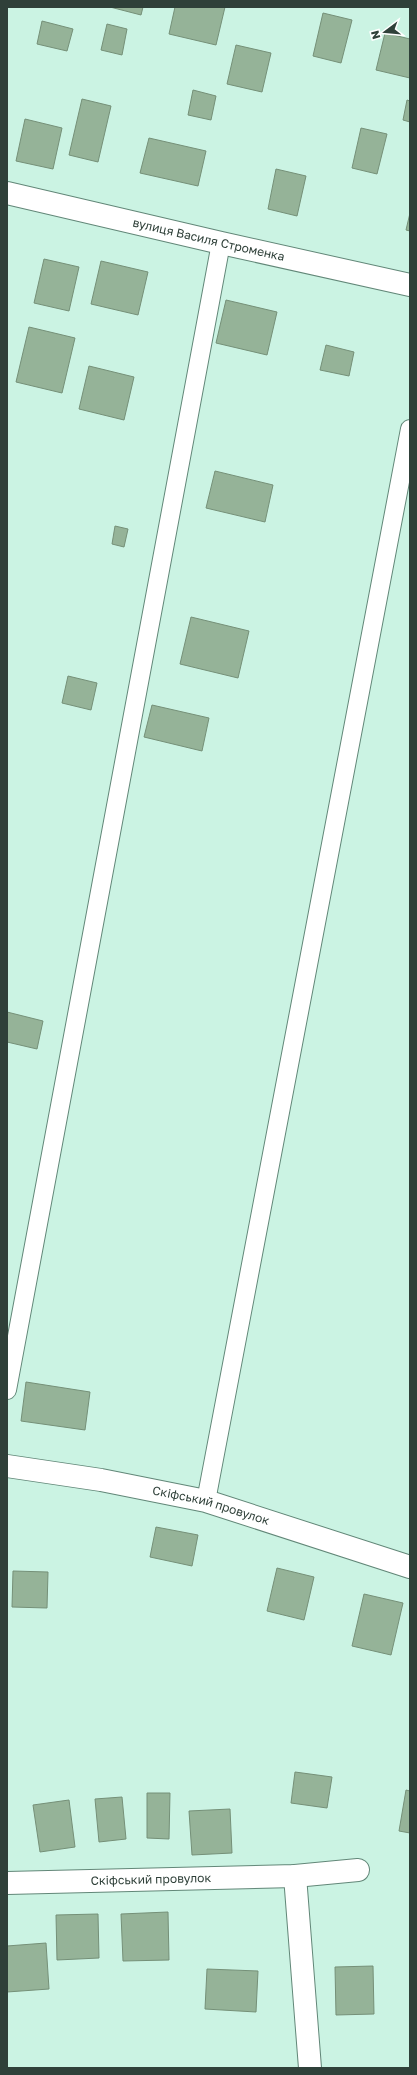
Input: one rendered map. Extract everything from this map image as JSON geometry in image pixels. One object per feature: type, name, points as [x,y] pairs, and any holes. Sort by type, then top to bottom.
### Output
[{"type":"street","name":"вулиця Василя Строменка","points":[[7,193],[410,285]]},
{"type":"street","name":"Скіфський провулок","points":[[7,1466],[100,1480],[206,1501],[410,1567]]},
{"type":"street","name":"Скіфський провулок","points":[[7,1883],[295,1876],[358,1870]]},
{"type":"street","points":[[295,1876],[310,2068]]},
{"type":"lane","points":[[7,1390],[221,243]]},
{"type":"lane","points":[[206,1501],[410,429]]},
{"type":"building","points":[[110,7],[143,7],[141,15]]},
{"type":"building","points":[[175,7],[225,7],[216,45],[169,34]]},
{"type":"building","points":[[323,13],[352,20],[341,63],[313,56]]},
{"type":"building","points":[[42,21],[73,29],[67,51],[37,44]]},
{"type":"building","points":[[107,24],[127,29],[122,55],[101,50]]},
{"type":"building","points":[[385,33],[410,39],[410,78],[376,70]]},
{"type":"building","points":[[236,45],[271,53],[262,92],[227,84]]},
{"type":"building","points":[[193,90],[216,96],[211,120],[188,115]]},
{"type":"building","points":[[82,99],[111,106],[98,162],[69,155]]},
{"type":"building","points":[[407,100],[410,101],[410,122],[403,120]]},
{"type":"building","points":[[25,119],[62,128],[53,169],[16,161]]},
{"type":"building","points":[[361,128],[387,134],[377,174],[352,168]]},
{"type":"building","points":[[149,138],[206,151],[198,186],[140,173]]},
{"type":"building","points":[[276,169],[306,176],[297,216],[268,209]]},
{"type":"building","points":[[410,213],[410,231],[406,230]]},
{"type":"building","points":[[44,259],[79,267],[69,311],[34,303]]},
{"type":"building","points":[[101,261],[148,272],[138,315],[91,304]]},
{"type":"building","points":[[226,300],[277,312],[267,355],[216,343]]},
{"type":"building","points":[[29,327],[75,338],[62,393],[16,382]]},
{"type":"building","points":[[326,345],[354,352],[349,376],[320,370]]},
{"type":"building","points":[[89,366],[134,377],[124,420],[79,409]]},
{"type":"building","points":[[215,471],[273,485],[265,522],[206,508]]},
{"type":"building","points":[[115,526],[128,529],[124,547],[112,544]]},
{"type":"building","points":[[191,617],[249,631],[238,678],[180,664]]},
{"type":"building","points":[[68,676],[97,683],[91,710],[62,703]]},
{"type":"building","points":[[152,705],[209,718],[202,751],[144,737]]},
{"type":"building","points":[[7,1012],[43,1021],[37,1049],[7,1042]]},
{"type":"building","points":[[26,1382],[90,1392],[85,1430],[21,1421]]},
{"type":"building","points":[[156,1527],[198,1535],[192,1566],[150,1557]]},
{"type":"building","points":[[277,1568],[314,1577],[304,1620],[267,1611]]},
{"type":"building","points":[[13,1571],[48,1572],[47,1608],[12,1607]]},
{"type":"building","points":[[364,1594],[403,1603],[391,1655],[352,1646]]},
{"type":"building","points":[[295,1772],[332,1777],[327,1808],[291,1803]]},
{"type":"building","points":[[406,1790],[410,1791],[410,1833],[399,1831]]},
{"type":"building","points":[[147,1793],[170,1793],[169,1839],[147,1838]]},
{"type":"building","points":[[122,1797],[126,1839],[99,1842],[95,1799]]},
{"type":"building","points":[[69,1800],[75,1847],[40,1852],[33,1805]]},
{"type":"building","points":[[230,1809],[232,1853],[192,1855],[189,1811]]},
{"type":"building","points":[[168,1912],[169,1960],[123,1961],[121,1914]]},
{"type":"building","points":[[98,1914],[99,1958],[57,1960],[56,1915]]},
{"type":"building","points":[[46,1943],[49,1989],[7,1992],[7,1946]]},
{"type":"building","points":[[373,1966],[374,2014],[336,2015],[335,1967]]},
{"type":"building","points":[[207,1969],[258,1971],[256,2012],[205,2009]]}]
